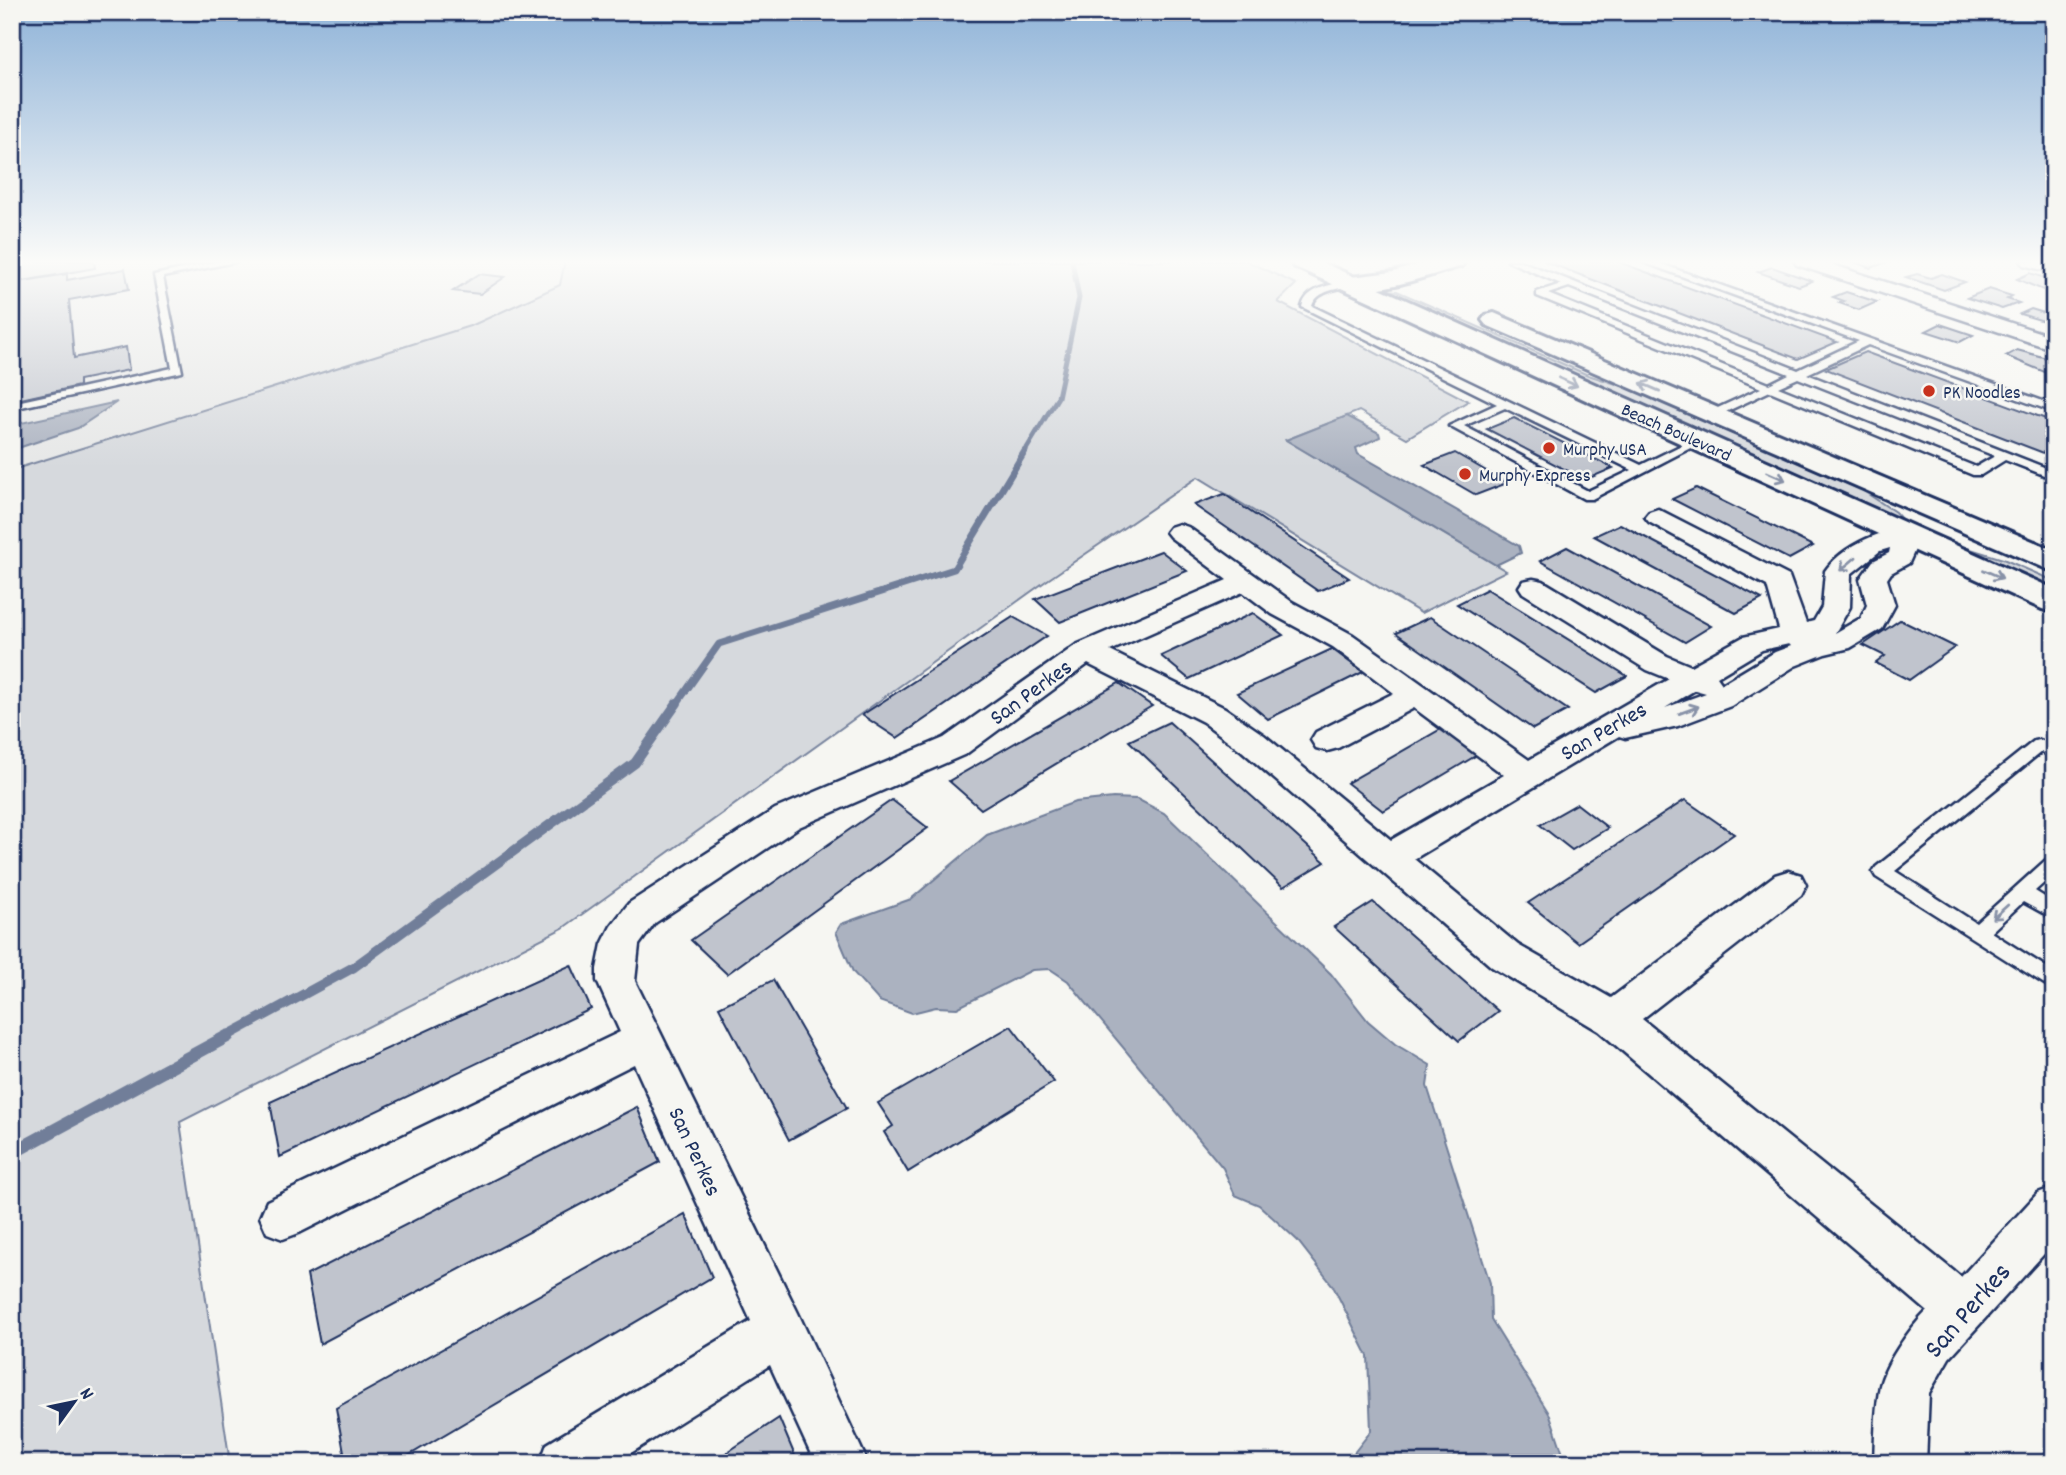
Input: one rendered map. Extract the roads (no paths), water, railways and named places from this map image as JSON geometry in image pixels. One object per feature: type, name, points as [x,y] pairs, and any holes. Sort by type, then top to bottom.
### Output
[{"type":"main road","name":"Beach Boulevard","points":[[1487,330],[1698,441],[2054,602]]},
{"type":"main road","points":[[1517,330],[2044,558]]},
{"type":"main road","points":[[1887,490],[1907,508],[1913,521],[1908,536],[1930,534],[1965,539],[2044,558]]},
{"type":"street","points":[[2011,330],[2054,344]]},
{"type":"street","points":[[1658,517],[1779,582],[1803,641]]},
{"type":"street","points":[[1179,532],[1282,608],[1343,641],[1526,774]]},
{"type":"street","points":[[1599,732],[1667,719],[1728,694],[1785,659],[1803,641],[1840,642],[1872,623],[1881,605],[1873,579],[1882,567],[1900,556],[1908,536]]},
{"type":"street","name":"San Perkes","points":[[1390,857],[1526,774],[1753,643],[1803,641],[1824,628],[1836,607],[1839,572],[1871,545],[1908,536]]},
{"type":"street","name":"San Perkes","points":[[842,1463],[616,981],[614,957],[625,933],[642,913],[787,818],[955,746],[1086,651],[1244,582]]},
{"type":"street","points":[[1533,587],[1657,663],[1728,694]]},
{"type":"street","points":[[1086,651],[1213,715],[1253,743],[1505,956],[1613,1019],[1963,1310]]},
{"type":"street","points":[[1327,740],[1416,694]]},
{"type":"street","points":[[1613,1019],[1788,885]]},
{"type":"street","points":[[283,1217],[643,1040]]},
{"type":"street","name":"San Perkes","points":[[1900,1463],[1904,1388],[1932,1340],[1963,1310],[2054,1209]]},
{"type":"street","points":[[566,1463],[781,1330]]},
{"type":"lane","points":[[12,407],[178,370],[170,330]]},
{"type":"lane","points":[[1354,330],[1641,470]]},
{"type":"lane","points":[[1627,330],[1977,472],[2004,455]]},
{"type":"lane","points":[[1686,330],[2054,475]]},
{"type":"lane","points":[[1837,330],[2054,408]]},
{"type":"lane","points":[[1713,414],[1868,341]]},
{"type":"lane","points":[[1505,404],[1455,426],[1588,496],[1698,441]]},
{"type":"lane","points":[[2054,752],[2040,745],[1882,872],[2054,982]]},
{"type":"lane","points":[[1978,933],[2054,863]]},
{"type":"lane","points":[[2022,892],[2054,912]]},
{"type":"waterway","points":[[1024,453],[1058,397],[1072,330]]},
{"type":"waterway","points":[[676,705],[719,644],[954,569],[1025,451]]},
{"type":"waterway","points":[[225,1037],[354,967],[635,763],[677,703]]},
{"type":"waterway","points":[[12,1153],[228,1036]]},
{"type":"place","name":"PK Noodles","points":[[1929,391]]},
{"type":"place","name":"Murphy USA","points":[[1549,448]]},
{"type":"place","name":"Murphy Express","points":[[1465,474]]}]
